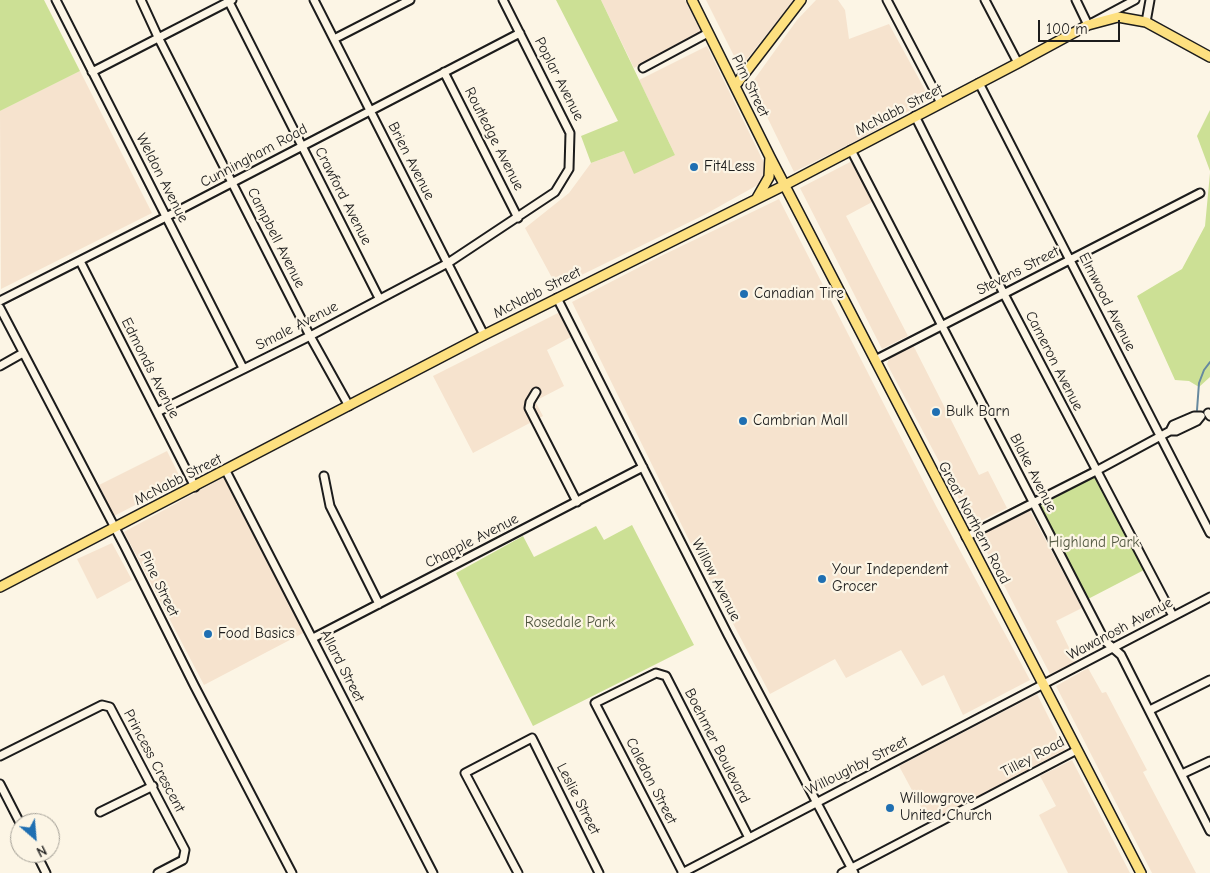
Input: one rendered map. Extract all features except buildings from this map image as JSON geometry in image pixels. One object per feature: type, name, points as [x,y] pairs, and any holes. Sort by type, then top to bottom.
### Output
[{"type":"main road","name":"Pim Street","points":[[692,0],[785,184]]},
{"type":"main road","points":[[735,86],[801,0]]},
{"type":"main road","name":"McNabb Street","points":[[0,587],[484,335],[852,150],[1088,25],[1118,17],[1146,22],[1210,57]]},
{"type":"main road","points":[[756,199],[769,177],[770,157]]},
{"type":"main road","name":"Great Northern Road","points":[[785,184],[1141,873]]},
{"type":"street","name":"Weldon Avenue","points":[[56,0],[243,368]]},
{"type":"street","name":"Campbell Avenue","points":[[140,0],[310,336],[349,406]]},
{"type":"street","points":[[92,72],[229,0]]},
{"type":"street","name":"Crawford Avenue","points":[[229,0],[379,298]]},
{"type":"street","name":"Brien Avenue","points":[[314,0],[484,335]]},
{"type":"street","points":[[334,39],[410,0]]},
{"type":"street","name":"Poplar Avenue","points":[[448,263],[555,192],[569,169],[570,133],[503,0]]},
{"type":"street","points":[[887,0],[941,103]]},
{"type":"street","points":[[985,0],[1018,63]]},
{"type":"street","points":[[1076,0],[1088,25]]},
{"type":"street","name":"McNabb Street","points":[[1088,25],[1135,0]]},
{"type":"street","points":[[1146,22],[1150,0]]},
{"type":"street","name":"Cunningham Road","points":[[0,300],[166,217],[520,32]]},
{"type":"street","points":[[643,68],[708,33]]},
{"type":"street","name":"Routledge Avenue","points":[[444,72],[518,218]]},
{"type":"street","name":"Elmwood Avenue","points":[[979,83],[1210,533]]},
{"type":"street","name":"Cameron Avenue","points":[[915,116],[1004,294],[1173,616]]},
{"type":"street","name":"Blake Avenue","points":[[852,150],[941,326],[1105,641],[1120,655],[1150,710],[1210,831]]},
{"type":"street","name":"Stevens Street","points":[[875,360],[1200,193]]},
{"type":"street","name":"Edmonds Avenue","points":[[80,261],[195,487]]},
{"type":"street","name":"Smale Avenue","points":[[157,412],[310,336],[448,263]]},
{"type":"street","name":"Willow Avenue","points":[[558,298],[728,635],[852,870]]},
{"type":"street","name":"Pine Street","points":[[0,308],[292,873]]},
{"type":"street","points":[[0,366],[23,353]]},
{"type":"street","points":[[536,392],[529,408],[576,502]]},
{"type":"street","points":[[966,537],[1170,431],[1176,432],[1207,414]]},
{"type":"street","name":"Chapple Avenue","points":[[312,638],[643,467]]},
{"type":"street","name":"Allard Street","points":[[226,471],[433,873]]},
{"type":"street","points":[[324,476],[330,506],[379,604]]},
{"type":"street","name":"Wawanosh Avenue","points":[[1044,685],[1210,597]]},
{"type":"street","name":"Boehmer Boulevard","points":[[595,703],[656,673],[666,676],[749,838]]},
{"type":"street","points":[[1150,710],[1210,680]]},
{"type":"street","name":"Willoughby Street","points":[[683,873],[1044,685]]},
{"type":"street","name":"Caledon Street","points":[[595,703],[683,873]]},
{"type":"street","name":"Princess Crescent","points":[[0,756],[102,705],[110,707],[185,850],[183,860],[158,873]]},
{"type":"street","name":"Leslie Street","points":[[518,873],[465,773],[532,738],[599,873]]},
{"type":"street","name":"Tilley Road","points":[[842,873],[852,870],[1077,750]]},
{"type":"street","points":[[1182,774],[1210,761]]},
{"type":"street","points":[[0,784],[15,813]]},
{"type":"street","points":[[100,812],[153,786]]},
{"type":"shaded area","points":[[601,0],[685,0],[701,32],[634,68]]},
{"type":"shaded area","points":[[706,0],[794,0],[740,68]]},
{"type":"shaded area","points":[[816,0],[838,0],[845,10],[849,39],[889,24],[930,99],[860,139],[794,172],[751,84],[797,20]]},
{"type":"shaded area","points":[[707,46],[766,167],[763,182],[704,215],[557,287],[525,228],[569,193],[591,163],[624,151],[675,155],[639,80]]},
{"type":"shaded area","points":[[80,71],[152,213],[1,289],[0,111]]},
{"type":"shaded area","points":[[852,161],[874,201],[846,216],[908,336],[882,349],[800,188]]},
{"type":"shaded area","points":[[779,199],[936,506],[1030,680],[963,715],[944,675],[922,686],[901,650],[846,678],[835,659],[770,694],[688,538],[572,302],[659,257]]},
{"type":"shaded area","points":[[560,312],[571,337],[547,350],[564,386],[535,401],[543,416],[473,453],[433,376]]},
{"type":"shaded area","points":[[913,345],[979,475],[988,471],[1007,508],[973,525],[887,364],[889,359]]},
{"type":"shaded area","points":[[167,451],[182,481],[114,516],[99,485]]},
{"type":"shaded area","points":[[224,477],[305,632],[204,685],[124,532]]},
{"type":"shaded area","points":[[1029,509],[1082,608],[1056,621],[1076,662],[1050,674],[978,535]]},
{"type":"shaded area","points":[[112,543],[132,580],[97,599],[77,559]]},
{"type":"shaded area","points":[[1088,668],[1102,693],[1106,692],[1147,770],[1143,772],[1196,873],[1152,873],[1056,686]]},
{"type":"shaded area","points":[[1037,694],[1065,750],[929,822],[899,766]]},
{"type":"shaded area","points":[[1072,760],[1130,873],[1068,873],[1039,815],[1056,806],[1040,776]]},
{"type":"green space","points":[[0,0],[44,0],[80,71],[0,111]]},
{"type":"green space","points":[[556,0],[601,0],[675,155],[634,174],[624,151],[591,163],[581,136],[618,121]]},
{"type":"green space","points":[[1210,110],[1210,171],[1197,136]]},
{"type":"green space","points":[[1210,173],[1210,377],[1199,387],[1189,381],[1175,380],[1137,296],[1182,269],[1205,226]]},
{"type":"green space","name":"Highland Park","points":[[1095,476],[1144,570],[1088,599],[1039,506]]},
{"type":"green space","name":"Rosedale Park","points":[[632,525],[694,645],[533,726],[456,573],[523,536],[534,557],[596,526],[604,540]]},
{"type":"waterway","points":[[1197,410],[1199,383],[1204,370],[1210,362]]},
{"type":"place","name":"Fit4Less","points":[[694,167]]},
{"type":"place","name":"Canadian Tire","points":[[744,294]]},
{"type":"place","name":"Bulk Barn","points":[[936,412]]},
{"type":"place","name":"Cambrian Mall","points":[[743,421]]},
{"type":"place","name":"Your Independent Grocer","points":[[822,579]]},
{"type":"place","name":"Food Basics","points":[[208,634]]},
{"type":"place","name":"Willowgrove United Church","points":[[890,808]]}]
